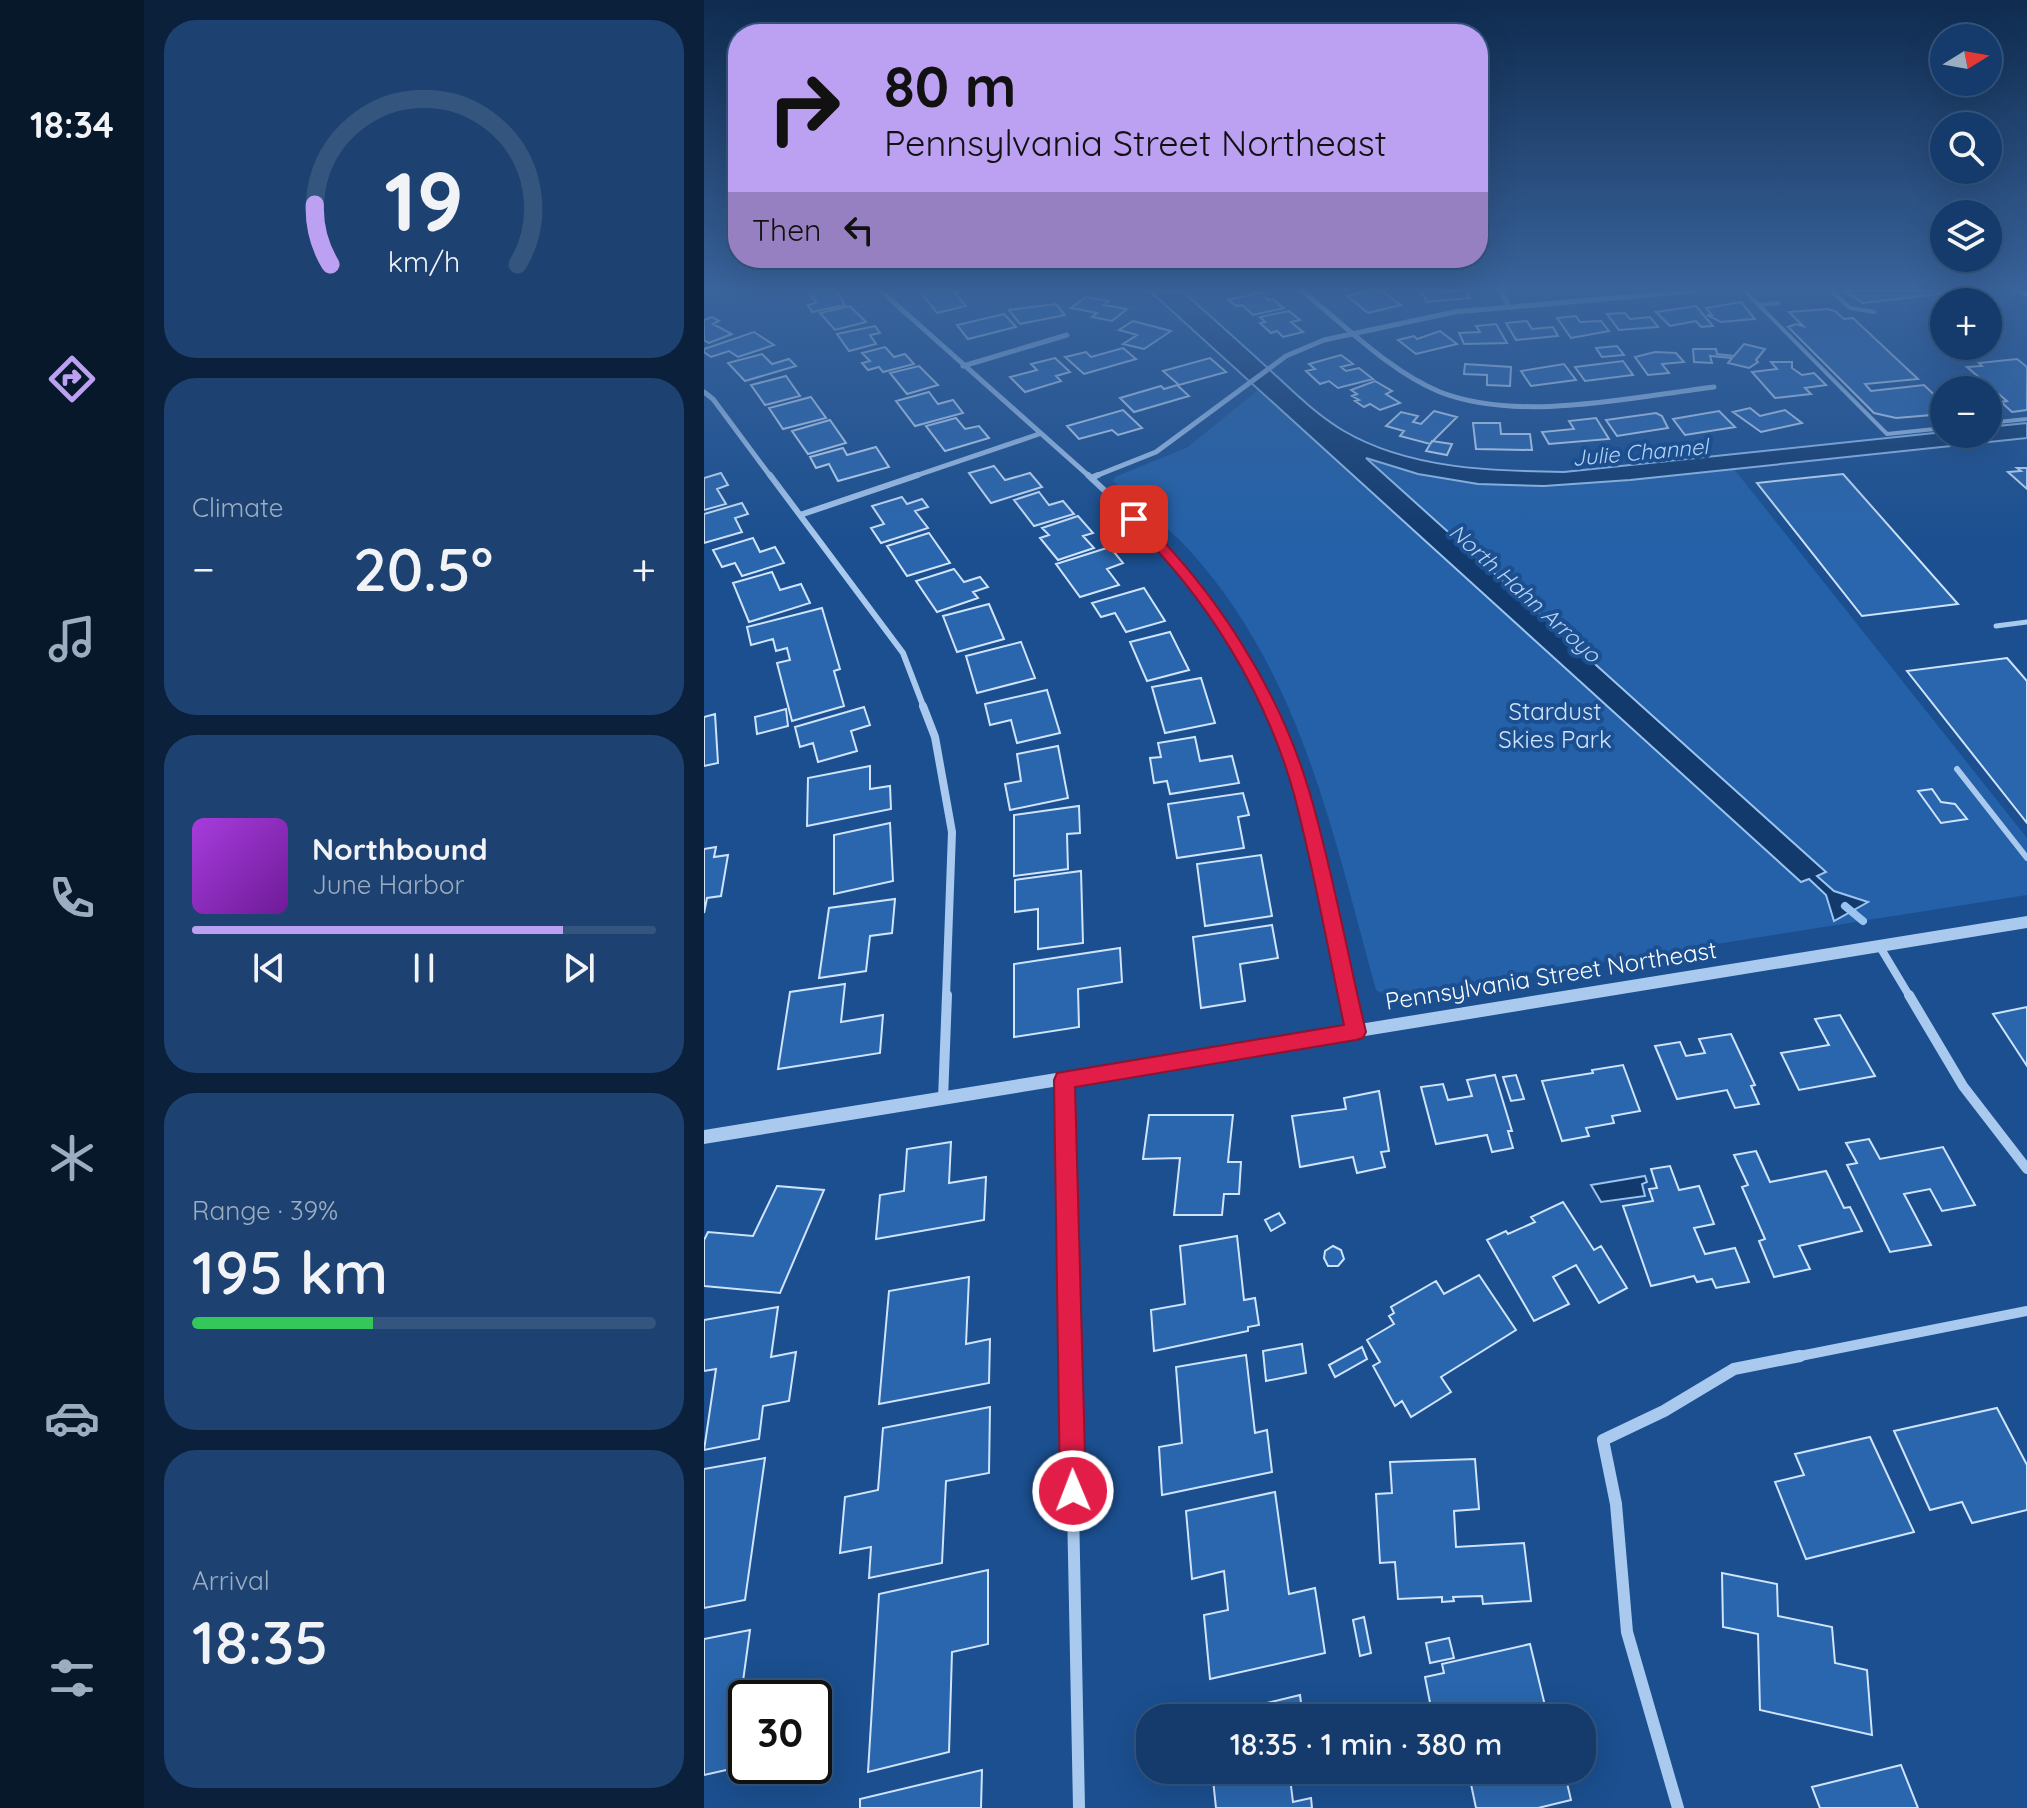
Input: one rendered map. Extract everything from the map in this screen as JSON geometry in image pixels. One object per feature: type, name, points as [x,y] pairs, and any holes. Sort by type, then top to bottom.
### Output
[{"type":"street","points":[[973,375],[1091,478],[1155,539],[1211,608],[1249,670],[1276,724],[1302,793],[1356,1032]]},
{"type":"street","points":[[1091,478],[1156,452],[1260,375]]},
{"type":"street","points":[[1411,375],[1439,391],[1489,404],[1552,403],[1714,387]]},
{"type":"street","points":[[704,392],[903,653],[935,737],[952,832],[943,1099]]},
{"type":"street","points":[[800,515],[1039,434]]},
{"type":"street","name":"Pennsylvania Street Northeast","points":[[704,1137],[2027,922]]},
{"type":"street","points":[[1880,947],[1963,1086],[2023,1157],[2027,1169]]},
{"type":"street","points":[[1064,1080],[1079,1808]]},
{"type":"street","points":[[1678,1808],[1627,1632],[1616,1504],[1603,1440],[1664,1411],[1734,1369],[2027,1311]]},
{"type":"lane","points":[[1829,375],[1887,434],[1930,429]]},
{"type":"lane","points":[[2002,422],[2027,419]]},
{"type":"lane","points":[[1996,626],[2027,622]]},
{"type":"lane","points":[[1957,769],[2027,858]]},
{"type":"green space","name":"Stardust Skies Park","points":[[1258,390],[1312,430],[1368,457],[1425,474],[1485,483],[1546,485],[1734,469],[2027,838],[2027,895],[1388,996],[1376,990],[1345,873],[1309,759],[1287,704],[1260,650],[1228,599],[1190,551],[1113,481],[1115,477],[1188,447]]},
{"type":"shaded area","points":[[1243,375],[1275,375],[1332,424],[1369,444],[1423,460],[1479,469],[1564,472],[1930,433],[1930,448],[1932,448],[1630,480],[1544,486],[1478,484],[1418,474],[1366,458],[1826,872],[1817,876],[1834,891],[1868,902],[1834,921],[1826,895],[1809,879],[1801,882]]},
{"type":"shaded area","points":[[2027,423],[2027,438],[2002,441],[2002,426]]},
{"type":"shaded area","points":[[1645,1176],[1647,1182],[1642,1184],[1645,1196],[1601,1202],[1591,1185]]},
{"type":"building","points":[[740,375],[764,375],[745,381]]},
{"type":"building","points":[[892,375],[928,375],[938,385],[907,394]]},
{"type":"building","points":[[1058,375],[1061,381],[1025,392],[1010,377]]},
{"type":"building","points":[[1168,375],[1214,375],[1179,385]]},
{"type":"building","points":[[1311,375],[1368,375],[1373,379],[1338,388],[1329,381],[1320,384]]},
{"type":"building","points":[[1487,375],[1511,375],[1510,386],[1487,385]]},
{"type":"building","points":[[1524,375],[1573,375],[1576,380],[1531,386]]},
{"type":"building","points":[[1581,375],[1630,375],[1585,381]]},
{"type":"building","points":[[1755,375],[1816,375],[1826,385],[1805,388],[1811,394],[1775,398]]},
{"type":"building","points":[[1836,375],[1914,375],[1918,379],[1865,384],[1871,391],[1924,385],[1930,391],[1930,415],[1896,418],[1874,413]]},
{"type":"building","points":[[1977,375],[2027,375],[2027,410],[2012,412],[2002,402],[2007,401],[2002,397],[2002,376]]},
{"type":"building","points":[[786,376],[800,396],[765,405],[751,385]]},
{"type":"building","points":[[1375,381],[1392,391],[1386,394],[1400,403],[1380,410],[1370,404],[1364,407],[1355,401],[1359,400],[1352,396],[1357,394],[1351,390]]},
{"type":"building","points":[[1177,385],[1189,396],[1134,412],[1120,398],[1161,386],[1164,389]]},
{"type":"building","points":[[929,392],[938,404],[953,400],[963,413],[915,426],[896,401]]},
{"type":"building","points":[[811,397],[826,418],[783,429],[769,408]]},
{"type":"building","points":[[1750,408],[1760,416],[1785,410],[1802,423],[1761,432],[1733,412]]},
{"type":"building","points":[[1123,410],[1142,428],[1118,435],[1112,430],[1079,439],[1067,426]]},
{"type":"building","points":[[1434,411],[1457,417],[1430,444],[1400,436],[1404,431],[1386,426],[1401,412],[1418,416],[1413,422],[1421,424]]},
{"type":"building","points":[[1719,411],[1735,427],[1685,435],[1673,419]]},
{"type":"building","points":[[1656,413],[1662,416],[1668,428],[1617,436],[1606,420]]},
{"type":"building","points":[[956,418],[965,429],[979,426],[989,438],[945,451],[926,426]]},
{"type":"building","points":[[1596,418],[1609,439],[1549,444],[1542,432],[1574,429],[1569,421]]},
{"type":"building","points":[[830,420],[846,443],[808,454],[792,431]]},
{"type":"building","points":[[1473,423],[1500,423],[1501,434],[1530,434],[1532,450],[1476,449]]},
{"type":"building","points":[[1432,441],[1452,444],[1447,455],[1426,451]]},
{"type":"building","points":[[876,447],[889,467],[838,481],[829,464],[816,468],[810,457],[843,448],[847,455]]},
{"type":"building","points":[[994,466],[1005,480],[1030,473],[1042,487],[991,503],[969,473]]},
{"type":"building","points":[[2017,468],[2027,468],[2027,489],[2008,472],[2021,471]]},
{"type":"building","points":[[721,473],[728,485],[717,489],[726,504],[704,510],[704,478]]},
{"type":"building","points":[[1843,474],[1958,604],[1862,616],[1757,483]]},
{"type":"building","points":[[1039,492],[1049,505],[1063,501],[1074,514],[1034,526],[1014,500]]},
{"type":"building","points":[[902,497],[907,504],[922,499],[928,507],[915,511],[928,528],[881,543],[871,528],[884,524],[872,506]]},
{"type":"building","points":[[742,503],[748,514],[735,518],[742,532],[704,543],[704,514]]},
{"type":"building","points":[[1078,516],[1093,533],[1083,536],[1094,548],[1058,560],[1040,538],[1049,535],[1042,528]]},
{"type":"building","points":[[929,533],[950,563],[907,576],[887,546]]},
{"type":"building","points":[[753,538],[760,552],[775,547],[784,563],[742,576],[735,563],[722,567],[713,550]]},
{"type":"building","points":[[1110,547],[1123,563],[1107,569],[1119,585],[1080,597],[1056,564]]},
{"type":"building","points":[[954,569],[964,582],[980,577],[988,587],[973,592],[978,598],[937,612],[916,581]]},
{"type":"building","points":[[772,572],[780,590],[801,584],[810,603],[749,622],[733,583]]},
{"type":"building","points":[[1144,588],[1165,621],[1126,632],[1115,613],[1101,617],[1092,603]]},
{"type":"building","points":[[989,604],[1004,639],[957,652],[943,616]]},
{"type":"building","points":[[822,608],[840,669],[834,671],[844,706],[792,721],[777,663],[790,660],[787,648],[776,651],[773,639],[751,645],[747,627]]},
{"type":"building","points":[[1170,632],[1189,670],[1147,681],[1130,642]]},
{"type":"building","points":[[1021,642],[1035,678],[977,693],[966,656]]},
{"type":"building","points":[[2007,658],[2027,681],[2027,823],[1907,671]]},
{"type":"building","points":[[1201,678],[1215,723],[1165,733],[1152,687]]},
{"type":"building","points":[[1047,690],[1060,733],[1017,743],[1011,720],[990,725],[985,704]]},
{"type":"building","points":[[864,707],[870,725],[851,731],[857,751],[818,762],[813,743],[800,747],[795,727]]},
{"type":"building","points":[[786,709],[788,726],[757,734],[755,717]]},
{"type":"building","points":[[715,714],[718,763],[704,766],[704,717]]},
{"type":"building","points":[[1195,737],[1200,761],[1232,756],[1239,783],[1170,794],[1167,781],[1154,783],[1150,758],[1161,757],[1158,743]]},
{"type":"building","points":[[1058,746],[1068,798],[1010,810],[1005,784],[1021,781],[1017,754]]},
{"type":"building","points":[[870,766],[870,789],[890,786],[891,809],[807,826],[808,778]]},
{"type":"building","points":[[1932,789],[1941,802],[1955,804],[1967,819],[1941,823],[1918,791]]},
{"type":"building","points":[[1243,793],[1249,815],[1238,817],[1244,848],[1177,858],[1168,804]]},
{"type":"building","points":[[1079,806],[1080,833],[1067,834],[1068,869],[1014,876],[1014,815]]},
{"type":"building","points":[[890,823],[893,881],[834,894],[834,835]]},
{"type":"building","points":[[716,847],[714,857],[728,855],[721,896],[707,898],[704,913],[704,849]]},
{"type":"building","points":[[1261,855],[1272,916],[1205,926],[1197,864]]},
{"type":"building","points":[[1081,871],[1083,943],[1038,949],[1038,909],[1015,912],[1015,880]]},
{"type":"building","points":[[895,899],[892,933],[870,936],[866,971],[819,978],[829,908]]},
{"type":"building","points":[[1272,925],[1278,958],[1240,964],[1245,1001],[1201,1008],[1193,937]]},
{"type":"building","points":[[1120,948],[1122,982],[1078,989],[1079,1027],[1014,1037],[1014,964]]},
{"type":"building","points":[[845,984],[841,1022],[883,1015],[880,1053],[778,1069],[790,992]]},
{"type":"building","points":[[2027,1007],[2027,1066],[1993,1014]]},
{"type":"building","points":[[1840,1015],[1875,1076],[1799,1090],[1781,1053],[1829,1045],[1815,1019]]},
{"type":"building","points":[[1731,1034],[1755,1085],[1751,1086],[1759,1104],[1735,1108],[1727,1090],[1677,1099],[1655,1046],[1680,1042],[1686,1056],[1705,1053],[1699,1039]]},
{"type":"building","points":[[1623,1065],[1640,1111],[1612,1116],[1614,1123],[1586,1128],[1589,1136],[1562,1141],[1542,1081]]},
{"type":"building","points":[[1495,1075],[1512,1131],[1508,1131],[1513,1148],[1492,1152],[1487,1135],[1436,1144],[1421,1087],[1443,1084],[1448,1100],[1472,1096],[1467,1080]]},
{"type":"building","points":[[1516,1075],[1524,1099],[1511,1101],[1503,1077]]},
{"type":"building","points":[[1379,1091],[1389,1151],[1381,1152],[1385,1167],[1357,1173],[1353,1157],[1300,1167],[1292,1116],[1346,1109],[1344,1098]]},
{"type":"building","points":[[1149,1115],[1233,1115],[1228,1162],[1241,1162],[1239,1194],[1224,1194],[1222,1215],[1174,1215],[1180,1158],[1143,1159]]},
{"type":"building","points":[[1869,1139],[1880,1159],[1943,1147],[1975,1205],[1942,1211],[1930,1189],[1904,1194],[1931,1245],[1890,1252],[1847,1165],[1857,1163],[1846,1143]]},
{"type":"building","points":[[951,1142],[949,1183],[986,1177],[984,1220],[876,1239],[880,1195],[904,1191],[907,1149]]},
{"type":"building","points":[[1756,1151],[1770,1182],[1826,1171],[1844,1208],[1850,1207],[1862,1231],[1799,1246],[1810,1269],[1774,1277],[1759,1241],[1765,1239],[1742,1187],[1748,1185],[1734,1155]]},
{"type":"building","points":[[1670,1166],[1679,1190],[1699,1186],[1714,1224],[1694,1228],[1705,1254],[1735,1248],[1749,1282],[1716,1288],[1712,1279],[1697,1282],[1694,1276],[1651,1286],[1623,1206],[1653,1201],[1649,1189],[1657,1188],[1651,1169]]},
{"type":"building","points":[[777,1186],[824,1190],[780,1293],[704,1286],[704,1240],[708,1232],[753,1236]]},
{"type":"building","points":[[1563,1202],[1594,1250],[1601,1246],[1627,1288],[1599,1303],[1576,1265],[1553,1277],[1569,1304],[1534,1321],[1487,1240],[1535,1222],[1531,1217]]},
{"type":"building","points":[[1279,1213],[1285,1223],[1271,1231],[1265,1220]]},
{"type":"building","points":[[1237,1236],[1244,1300],[1255,1298],[1259,1325],[1248,1327],[1248,1331],[1154,1351],[1151,1310],[1185,1304],[1180,1246]]},
{"type":"building","points":[[1333,1246],[1341,1250],[1344,1259],[1338,1266],[1328,1266],[1325,1251]]},
{"type":"building","points":[[1479,1275],[1516,1330],[1441,1377],[1451,1392],[1411,1417],[1402,1401],[1395,1406],[1373,1366],[1380,1362],[1367,1340],[1394,1324],[1389,1316],[1394,1313],[1391,1307],[1436,1281],[1444,1294]]},
{"type":"building","points":[[969,1277],[966,1344],[990,1339],[989,1383],[879,1404],[889,1291]]},
{"type":"building","points":[[778,1307],[771,1357],[796,1352],[789,1401],[763,1406],[759,1439],[704,1450],[716,1369],[704,1371],[704,1320]]},
{"type":"building","points":[[1302,1344],[1306,1373],[1266,1381],[1263,1351]]},
{"type":"building","points":[[1362,1347],[1367,1359],[1335,1377],[1329,1365]]},
{"type":"building","points":[[1246,1355],[1255,1433],[1267,1430],[1272,1472],[1162,1495],[1159,1447],[1182,1443],[1176,1367]]},
{"type":"building","points":[[990,1407],[989,1473],[946,1481],[942,1563],[869,1578],[871,1547],[840,1553],[845,1497],[878,1490],[883,1428]]},
{"type":"building","points":[[1997,1408],[2027,1465],[2027,1510],[1972,1523],[1962,1502],[1930,1510],[1894,1431]]},
{"type":"building","points":[[1870,1437],[1914,1532],[1806,1559],[1775,1482],[1804,1475],[1795,1454]]},
{"type":"building","points":[[765,1458],[745,1600],[704,1608],[704,1469]]},
{"type":"building","points":[[1475,1459],[1479,1509],[1454,1511],[1456,1547],[1524,1543],[1531,1601],[1483,1604],[1482,1596],[1453,1597],[1454,1601],[1442,1602],[1442,1597],[1398,1599],[1395,1562],[1380,1563],[1376,1494],[1392,1493],[1390,1462]]},
{"type":"building","points":[[1275,1492],[1289,1594],[1315,1588],[1325,1653],[1210,1679],[1204,1615],[1228,1610],[1224,1571],[1192,1579],[1186,1511]]},
{"type":"building","points":[[988,1570],[988,1644],[952,1652],[949,1752],[868,1772],[879,1594]]},
{"type":"building","points":[[1722,1573],[1777,1584],[1778,1616],[1832,1627],[1835,1663],[1867,1670],[1872,1735],[1760,1710],[1758,1634],[1723,1627]]},
{"type":"building","points":[[1364,1617],[1371,1653],[1360,1656],[1353,1620]]},
{"type":"building","points":[[750,1630],[743,1680],[728,1680],[728,1770],[704,1775],[704,1639]]},
{"type":"building","points":[[1449,1638],[1454,1658],[1430,1663],[1426,1643]]},
{"type":"building","points":[[1530,1644],[1545,1704],[1430,1704],[1425,1677],[1444,1673],[1442,1664]]},
{"type":"building","points":[[1300,1695],[1301,1704],[1262,1704]]},
{"type":"building","points":[[1901,1765],[1918,1808],[1820,1808],[1812,1787]]},
{"type":"building","points":[[982,1770],[981,1808],[860,1808],[860,1799]]},
{"type":"building","points":[[1213,1784],[1291,1784],[1293,1802],[1311,1798],[1312,1808],[1216,1808]]},
{"type":"building","points":[[1471,1784],[1567,1784],[1571,1800],[1538,1808],[1476,1808]]},
{"type":"waterway","name":"North Hahn Arroyo","points":[[1845,906],[1863,921]]},
{"type":"route","points":[[1073,1491],[1064,1080],[1356,1032],[1302,793],[1276,724],[1249,670],[1211,608],[1155,539],[1134,519]]},
{"type":"water label","name":"Julie Channel","points":[[1640,452]]}]
